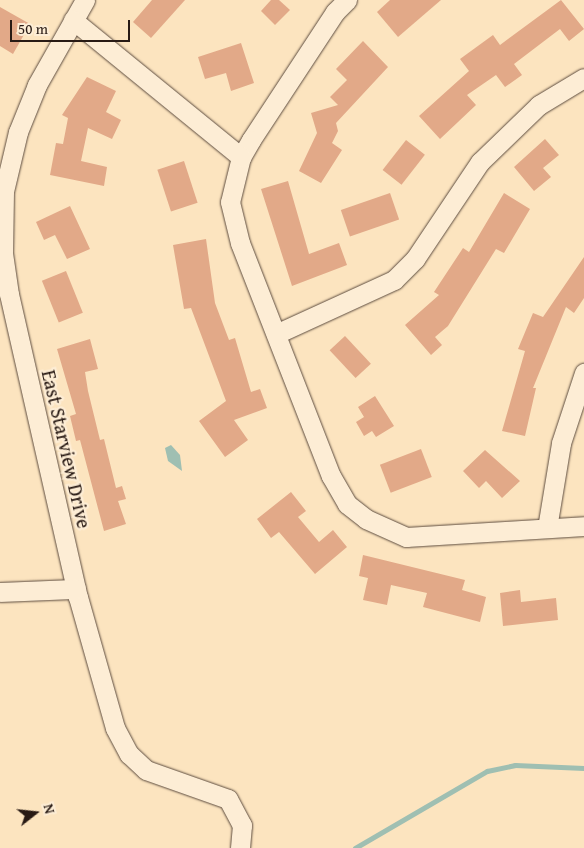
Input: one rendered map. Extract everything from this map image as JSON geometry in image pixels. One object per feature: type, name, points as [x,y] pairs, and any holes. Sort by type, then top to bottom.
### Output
[{"type":"street","name":"East Starview Drive","points":[[85,0],[24,116],[2,190],[3,253],[9,294],[76,588],[104,695],[129,754],[162,777],[228,799],[242,825],[240,848]]},
{"type":"street","points":[[347,0],[335,12],[241,157],[230,202],[233,222],[331,476],[347,504],[366,519],[406,537],[584,526]]},
{"type":"street","points":[[73,20],[241,157]]},
{"type":"street","points":[[276,334],[394,280],[415,259],[480,162],[539,105],[584,78]]},
{"type":"street","points":[[547,528],[560,443],[584,373]]},
{"type":"street","points":[[0,592],[76,588]]},
{"type":"shaded area","points":[[171,445],[180,455],[182,471],[168,461],[165,448]]},
{"type":"building","points":[[152,0],[185,0],[151,38],[133,22]]},
{"type":"building","points":[[271,0],[279,0],[290,10],[275,25],[261,11]]},
{"type":"building","points":[[390,0],[441,0],[398,37],[377,12]]},
{"type":"building","points":[[561,0],[584,29],[569,41],[560,29],[514,64],[522,75],[505,87],[496,75],[467,95],[476,105],[440,139],[419,116],[469,71],[460,59],[493,35],[500,45]]},
{"type":"building","points":[[0,7],[30,24],[13,54],[0,46]]},
{"type":"building","points":[[363,41],[388,67],[336,123],[338,131],[332,143],[342,150],[321,183],[299,171],[317,133],[311,113],[338,105],[330,97],[347,80],[336,69]]},
{"type":"building","points":[[241,43],[254,83],[231,91],[226,73],[205,79],[198,57]]},
{"type":"building","points":[[87,77],[116,91],[106,112],[121,120],[112,139],[88,128],[81,161],[107,167],[104,186],[50,175],[56,143],[63,144],[68,118],[62,115]]},
{"type":"building","points":[[545,139],[559,155],[543,168],[551,177],[534,191],[514,167]]},
{"type":"building","points":[[406,140],[425,155],[402,185],[383,170]]},
{"type":"building","points":[[184,161],[198,203],[171,211],[157,170]]},
{"type":"building","points":[[288,181],[309,254],[339,243],[347,265],[292,286],[261,189]]},
{"type":"building","points":[[390,193],[399,219],[350,236],[341,210]]},
{"type":"building","points":[[504,193],[530,209],[504,253],[496,249],[448,326],[435,337],[442,345],[431,355],[405,325],[439,295],[434,292],[463,248],[469,252]]},
{"type":"building","points":[[70,206],[90,249],[67,259],[55,235],[44,240],[36,222]]},
{"type":"building","points":[[206,239],[215,303],[229,340],[235,338],[251,392],[260,389],[267,408],[234,420],[248,440],[225,457],[199,421],[226,401],[191,308],[184,309],[173,245]]},
{"type":"building","points":[[584,257],[584,298],[574,313],[566,307],[533,388],[536,388],[525,436],[502,431],[525,351],[518,349],[533,313],[543,317]]},
{"type":"building","points":[[66,271],[83,313],[59,322],[42,281]]},
{"type":"building","points":[[345,336],[371,364],[356,378],[330,350]]},
{"type":"building","points":[[90,339],[98,369],[85,372],[88,391],[100,440],[104,439],[116,488],[122,486],[126,499],[118,501],[126,524],[104,531],[80,440],[76,441],[70,416],[76,414],[57,349]]},
{"type":"building","points":[[375,396],[394,426],[376,437],[372,431],[364,436],[356,422],[364,417],[358,407]]},
{"type":"building","points":[[421,449],[432,477],[391,493],[380,465]]},
{"type":"building","points":[[485,450],[520,481],[502,498],[486,481],[479,488],[463,471]]},
{"type":"building","points":[[291,492],[306,511],[298,517],[319,542],[333,530],[347,547],[315,574],[279,532],[271,538],[257,519]]},
{"type":"building","points":[[363,555],[465,580],[462,590],[486,597],[480,622],[423,607],[427,593],[391,585],[387,605],[363,600],[368,578],[359,576]]},
{"type":"building","points":[[520,590],[521,602],[556,598],[558,620],[503,626],[500,593]]},
{"type":"waterway","points":[[355,848],[487,771],[515,765],[584,768]]}]
